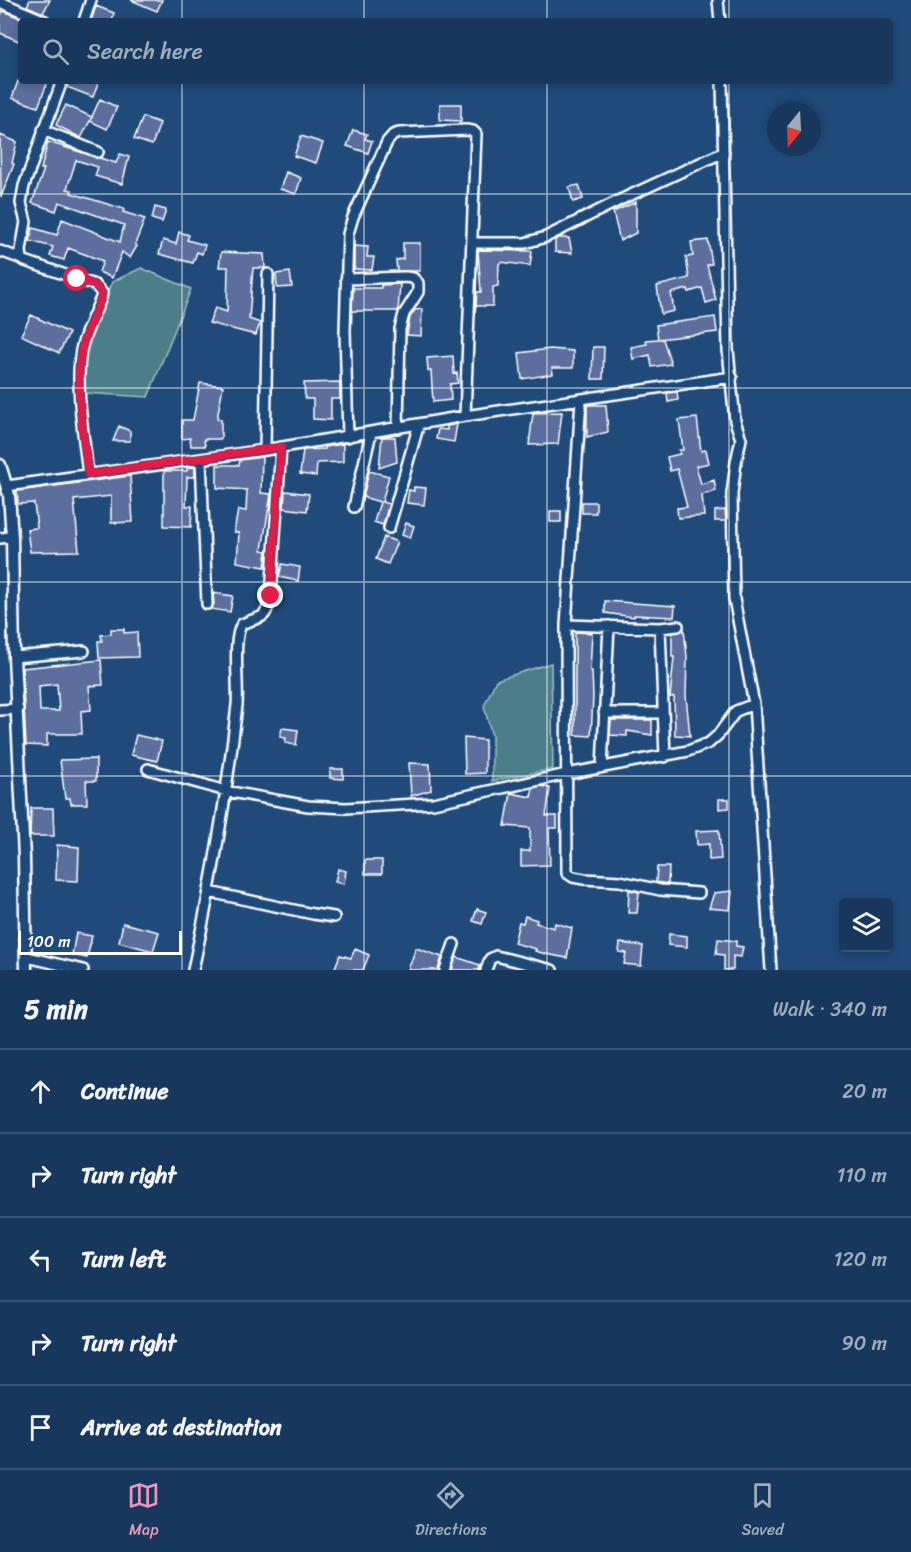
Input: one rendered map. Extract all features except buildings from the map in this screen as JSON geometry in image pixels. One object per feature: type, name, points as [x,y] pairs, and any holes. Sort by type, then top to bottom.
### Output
[{"type":"street","points":[[85,18],[91,0]]},
{"type":"street","points":[[718,0],[720,18]]},
{"type":"street","points":[[0,2],[38,18]]},
{"type":"street","points":[[22,259],[21,250],[26,222],[21,203],[22,195],[32,159],[61,84]]},
{"type":"street","points":[[722,84],[728,350],[735,421],[741,439],[732,494],[734,599],[754,704],[771,970]]},
{"type":"street","points":[[43,130],[98,153]]},
{"type":"street","points":[[348,437],[346,279],[348,234],[353,217],[387,142],[393,135],[399,133],[466,130],[475,132],[465,416]]},
{"type":"street","points":[[472,243],[525,243],[546,237],[724,152]]},
{"type":"street","points":[[0,251],[95,285],[102,293],[102,298],[85,336],[80,357],[82,419],[88,474]]},
{"type":"street","points":[[265,450],[268,273]]},
{"type":"street","points":[[346,279],[405,277],[413,278],[418,283],[418,292],[404,314],[400,330],[398,428]]},
{"type":"street","points":[[7,486],[265,450],[465,416],[732,377]]},
{"type":"street","points":[[581,400],[566,625],[566,869],[570,875],[584,879],[620,881],[660,890],[699,893]]},
{"type":"street","points":[[389,528],[419,424]]},
{"type":"street","points":[[354,507],[371,433]]},
{"type":"street","points":[[193,970],[226,790],[237,702],[239,629],[242,624],[263,617],[271,596],[281,447]]},
{"type":"street","points":[[201,459],[207,604]]},
{"type":"street","points":[[0,465],[7,486],[12,537],[14,657],[18,709],[26,970]]},
{"type":"street","points":[[0,538],[12,537]]},
{"type":"street","points":[[566,625],[660,628],[678,626]]},
{"type":"street","points":[[602,767],[609,626]]},
{"type":"street","points":[[660,628],[665,757]]},
{"type":"street","points":[[14,657],[84,651]]},
{"type":"street","points":[[148,769],[226,790],[308,806],[346,808],[433,803],[602,767],[688,752],[709,743],[736,711],[754,704]]},
{"type":"street","points":[[0,710],[18,709]]},
{"type":"street","points":[[604,713],[663,713]]},
{"type":"street","points":[[209,892],[334,917]]},
{"type":"street","points":[[445,970],[454,944]]},
{"type":"street","points":[[486,970],[490,959],[496,956],[552,970]]},
{"type":"street","points":[[27,957],[84,970]]},
{"type":"green space","points":[[141,268],[191,289],[148,397],[83,393],[85,355],[92,325],[112,282]]},
{"type":"green space","points":[[551,663],[553,769],[492,781],[492,736],[484,706],[496,680]]},
{"type":"route","points":[[77,279],[95,285],[102,295],[85,336],[80,357],[82,419],[88,474],[281,447],[271,596]]}]
